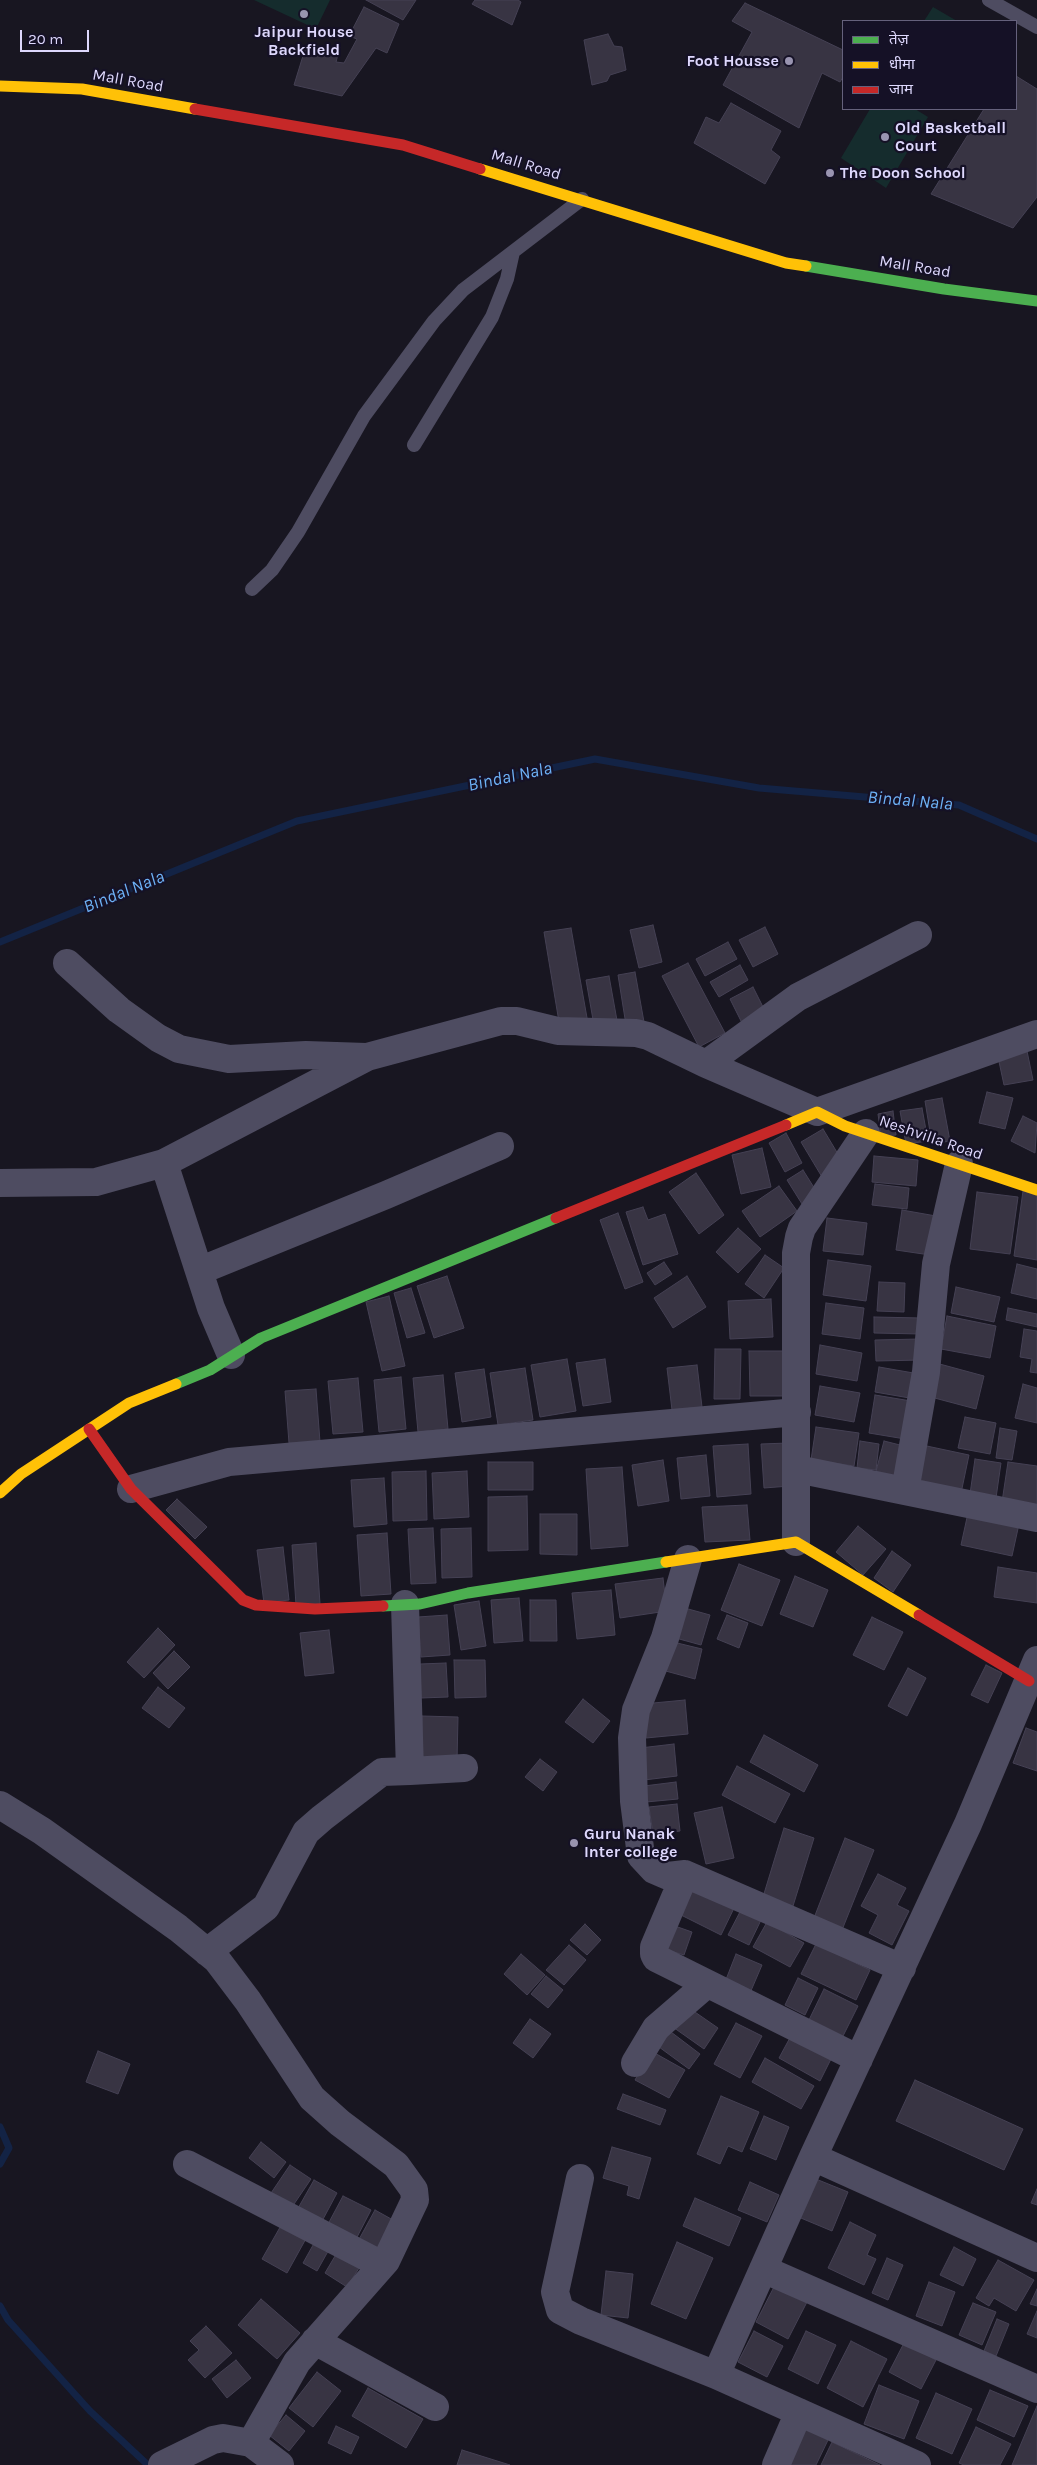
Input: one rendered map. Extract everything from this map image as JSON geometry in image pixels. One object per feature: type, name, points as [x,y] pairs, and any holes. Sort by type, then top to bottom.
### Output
[{"type":"street","name":"Mall Road","points":[[0,86],[82,89],[403,146],[582,199],[786,263],[944,289],[1037,301]]},
{"type":"street","points":[[706,1064],[798,996],[918,935]]},
{"type":"street","points":[[67,963],[119,1010],[178,1050],[229,1059],[306,1055],[367,1057]]},
{"type":"street","points":[[0,1183],[96,1182],[164,1163],[367,1057],[501,1021],[517,1021],[558,1031],[642,1034],[817,1112]]},
{"type":"street","points":[[0,1493],[21,1474],[129,1404],[210,1370],[260,1338],[817,1112],[1037,1034]]},
{"type":"street","name":"Neshvilla Road","points":[[817,1112],[866,1132],[1037,1190]]},
{"type":"street","points":[[796,1542],[798,1412],[796,1253],[802,1228],[866,1132]]},
{"type":"street","points":[[199,1270],[386,1196],[500,1146]]},
{"type":"street","points":[[164,1163],[211,1308],[231,1355]]},
{"type":"street","points":[[905,1491],[926,1372],[936,1264],[959,1164]]},
{"type":"street","points":[[131,1489],[229,1462],[798,1412]]},
{"type":"street","points":[[90,1429],[131,1489],[249,1603],[316,1609],[405,1604],[796,1542],[1033,1670],[968,1824],[813,2158],[716,2375]]},
{"type":"street","points":[[797,1469],[1037,1518]]},
{"type":"street","points":[[688,1559],[665,1638],[636,1710],[632,1747],[634,1810],[641,1856],[654,1870],[668,1876],[685,1874],[902,1968]]},
{"type":"street","points":[[405,1604],[410,1771]]},
{"type":"street","points":[[207,1952],[266,1907],[306,1832],[382,1772],[464,1768]]},
{"type":"street","points":[[0,1805],[42,1831],[178,1928],[217,1960],[248,2001],[312,2098],[340,2123],[396,2165],[414,2190],[415,2200],[382,2265],[297,2362],[251,2443]]},
{"type":"street","points":[[685,1874],[654,1947],[656,1958],[859,2059]]},
{"type":"street","points":[[635,2063],[656,2028],[707,1984]]},
{"type":"street","points":[[813,2158],[1037,2258]]},
{"type":"street","points":[[187,2164],[382,2265]]},
{"type":"street","points":[[580,2178],[555,2292],[560,2310],[581,2321],[716,2375],[917,2465]]},
{"type":"street","points":[[763,2269],[1037,2389]]},
{"type":"street","points":[[315,2341],[435,2407]]},
{"type":"street","points":[[776,2465],[799,2412]]},
{"type":"street","points":[[185,2459],[213,2440],[222,2438],[251,2443],[280,2465]]},
{"type":"lane","points":[[989,0],[1037,27]]},
{"type":"lane","points":[[252,589],[272,570],[298,532],[364,416],[434,322],[463,290],[582,199]]},
{"type":"lane","points":[[414,446],[492,317],[506,279],[513,252]]},
{"type":"green space","name":"Jaipur House Backfield","points":[[254,0],[330,0],[316,29]]},
{"type":"green space","points":[[933,7],[955,20],[925,20]]},
{"type":"green space","name":"Old Basketball Court","points":[[869,110],[917,110],[928,117],[886,188],[841,158]]},
{"type":"building","points":[[366,0],[416,0],[403,20]]},
{"type":"building","points":[[475,0],[518,0],[521,2],[512,25],[472,4]]},
{"type":"building","name":"Foot Housse","points":[[745,3],[842,50],[842,79],[840,82],[822,73],[799,128],[723,85],[752,32],[732,21]]},
{"type":"building","points":[[364,7],[399,24],[387,53],[376,48],[342,96],[294,85],[306,46],[340,47],[336,62],[344,63],[357,39],[349,36]]},
{"type":"building","points":[[608,34],[614,46],[622,47],[626,70],[610,75],[607,81],[592,85],[584,40]]},
{"type":"building","points":[[1017,77],[1037,89],[1037,197],[1013,228],[931,194],[983,110],[1017,110]]},
{"type":"building","points":[[731,103],[781,131],[771,150],[780,157],[765,184],[694,143],[706,117],[719,123]]},
{"type":"building","points":[[653,925],[662,962],[639,968],[630,930]]},
{"type":"building","points":[[765,927],[778,954],[753,967],[739,940]]},
{"type":"building","points":[[571,928],[589,1029],[561,1034],[544,932]]},
{"type":"building","points":[[728,942],[737,959],[705,976],[696,959]]},
{"type":"building","points":[[688,963],[725,1033],[699,1047],[662,976]]},
{"type":"building","points":[[740,965],[748,980],[719,997],[710,982]]},
{"type":"building","points":[[635,972],[644,1022],[626,1025],[618,975]]},
{"type":"building","points":[[609,976],[618,1026],[595,1031],[586,980]]},
{"type":"building","points":[[753,987],[765,1011],[742,1023],[730,999]]},
{"type":"building","points":[[1027,1051],[1033,1080],[1004,1085],[998,1057]]},
{"type":"building","points":[[987,1092],[1013,1098],[1005,1129],[979,1123]]},
{"type":"building","points":[[942,1098],[950,1141],[932,1144],[925,1101]]},
{"type":"building","points":[[922,1108],[928,1141],[906,1144],[900,1111]]},
{"type":"building","points":[[893,1111],[896,1135],[881,1136],[878,1114]]},
{"type":"building","points":[[1023,1116],[1037,1123],[1035,1153],[1011,1141]]},
{"type":"building","points":[[823,1129],[844,1164],[822,1177],[801,1142]]},
{"type":"building","points":[[786,1133],[802,1163],[785,1172],[769,1143]]},
{"type":"building","points":[[762,1148],[771,1187],[741,1194],[732,1155]]},
{"type":"building","points":[[874,1156],[918,1160],[916,1186],[872,1182]]},
{"type":"building","points":[[803,1170],[818,1194],[802,1204],[787,1180]]},
{"type":"building","points":[[696,1173],[724,1215],[699,1234],[669,1192]]},
{"type":"building","points":[[875,1184],[909,1188],[907,1209],[872,1205]]},
{"type":"building","points":[[779,1186],[797,1211],[760,1237],[742,1211]]},
{"type":"building","points":[[1023,1191],[1037,1194],[1037,1260],[1014,1256]]},
{"type":"building","points":[[977,1192],[1018,1197],[1010,1254],[970,1249]]},
{"type":"building","points":[[643,1207],[648,1220],[665,1214],[678,1254],[643,1265],[626,1212]]},
{"type":"building","points":[[902,1210],[936,1216],[930,1255],[896,1250]]},
{"type":"building","points":[[618,1213],[643,1282],[625,1289],[600,1220]]},
{"type":"building","points":[[827,1218],[867,1223],[863,1255],[823,1251]]},
{"type":"building","points":[[738,1228],[761,1249],[738,1273],[716,1252]]},
{"type":"building","points":[[765,1255],[784,1268],[764,1298],[745,1284]]},
{"type":"building","points":[[828,1260],[871,1266],[866,1301],[823,1295]]},
{"type":"building","points":[[664,1262],[672,1274],[655,1285],[647,1273]]},
{"type":"building","points":[[1017,1264],[1037,1269],[1037,1299],[1011,1293]]},
{"type":"building","points":[[447,1276],[464,1328],[434,1338],[417,1286]]},
{"type":"building","points":[[687,1276],[706,1307],[673,1328],[654,1298]]},
{"type":"building","points":[[879,1282],[905,1283],[904,1312],[877,1311]]},
{"type":"building","points":[[956,1287],[1000,1297],[994,1322],[951,1313]]},
{"type":"building","points":[[411,1288],[425,1333],[407,1338],[394,1293]]},
{"type":"building","points":[[389,1296],[405,1366],[382,1371],[366,1302]]},
{"type":"building","points":[[771,1299],[773,1337],[730,1339],[728,1301]]},
{"type":"building","points":[[826,1303],[864,1308],[860,1339],[822,1334]]},
{"type":"building","points":[[1008,1308],[1037,1314],[1037,1327],[1006,1320]]},
{"type":"building","points":[[947,1316],[996,1326],[990,1358],[941,1349]]},
{"type":"building","points":[[874,1317],[922,1318],[921,1334],[874,1333]]},
{"type":"building","points":[[1024,1329],[1037,1331],[1037,1373],[1030,1372],[1032,1359],[1020,1357]]},
{"type":"building","points":[[920,1339],[921,1360],[876,1361],[875,1340]]},
{"type":"building","points":[[820,1345],[862,1353],[857,1381],[816,1374]]},
{"type":"building","points":[[715,1349],[741,1349],[740,1399],[714,1399]]},
{"type":"building","points":[[749,1351],[783,1351],[784,1396],[750,1396]]},
{"type":"building","points":[[567,1359],[576,1411],[540,1417],[531,1365]]},
{"type":"building","points":[[605,1359],[611,1402],[583,1406],[576,1363]]},
{"type":"building","points":[[936,1363],[984,1376],[976,1409],[927,1396]]},
{"type":"building","points":[[697,1365],[702,1407],[672,1410],[667,1368]]},
{"type":"building","points":[[879,1367],[925,1375],[921,1400],[875,1392]]},
{"type":"building","points":[[525,1368],[533,1420],[498,1425],[490,1373]]},
{"type":"building","points":[[484,1369],[491,1417],[462,1422],[455,1373]]},
{"type":"building","points":[[443,1375],[448,1429],[418,1432],[413,1378]]},
{"type":"building","points":[[401,1377],[406,1429],[379,1432],[374,1380]]},
{"type":"building","points":[[358,1378],[363,1432],[333,1434],[328,1381]]},
{"type":"building","points":[[1023,1384],[1037,1388],[1037,1423],[1015,1418]]},
{"type":"building","points":[[820,1386],[860,1393],[854,1422],[815,1415]]},
{"type":"building","points":[[316,1389],[320,1442],[289,1443],[285,1391]]},
{"type":"building","points":[[875,1395],[917,1402],[911,1440],[869,1433]]},
{"type":"building","points":[[965,1417],[996,1423],[990,1454],[958,1448]]},
{"type":"building","points":[[816,1427],[859,1433],[854,1466],[811,1460]]},
{"type":"building","points":[[1000,1428],[1017,1431],[1012,1460],[996,1458]]},
{"type":"building","points":[[860,1441],[879,1444],[876,1470],[857,1468]]},
{"type":"building","points":[[884,1441],[908,1447],[900,1481],[875,1475]]},
{"type":"building","points":[[788,1443],[790,1486],[764,1488],[761,1444]]},
{"type":"building","points":[[748,1444],[751,1494],[717,1497],[713,1446]]},
{"type":"building","points":[[922,1445],[969,1455],[960,1498],[913,1488]]},
{"type":"building","points":[[706,1455],[710,1496],[681,1499],[677,1458]]},
{"type":"building","points":[[975,1459],[1001,1463],[995,1505],[969,1501]]},
{"type":"building","points":[[663,1460],[669,1501],[638,1506],[632,1465]]},
{"type":"building","points":[[488,1462],[533,1462],[533,1490],[488,1490]]},
{"type":"building","points":[[1008,1462],[1037,1466],[1037,1507],[1002,1502]]},
{"type":"building","points":[[622,1467],[628,1546],[591,1549],[586,1469]]},
{"type":"building","points":[[426,1471],[427,1520],[393,1521],[392,1472]]},
{"type":"building","points":[[467,1471],[469,1517],[434,1519],[432,1473]]},
{"type":"building","points":[[384,1478],[387,1524],[354,1527],[351,1480]]},
{"type":"building","points":[[527,1496],[528,1550],[488,1551],[488,1497]]},
{"type":"building","points":[[177,1499],[207,1527],[195,1539],[166,1510]]},
{"type":"building","points":[[747,1505],[750,1540],[705,1542],[702,1507]]},
{"type":"building","points":[[968,1513],[1019,1524],[1012,1556],[961,1545]]},
{"type":"building","points":[[540,1514],[577,1514],[577,1555],[540,1554]]},
{"type":"building","points":[[858,1526],[886,1549],[863,1575],[836,1552]]},
{"type":"building","points":[[433,1528],[436,1583],[411,1584],[408,1529]]},
{"type":"building","points":[[471,1528],[472,1577],[442,1578],[441,1529]]},
{"type":"building","points":[[387,1533],[391,1594],[361,1596],[357,1535]]},
{"type":"building","points":[[316,1543],[320,1604],[296,1605],[292,1545]]},
{"type":"building","points":[[283,1547],[289,1600],[264,1603],[257,1550]]},
{"type":"building","points":[[892,1551],[911,1565],[893,1592],[874,1578]]},
{"type":"building","points":[[739,1564],[780,1580],[762,1626],[721,1610]]},
{"type":"building","points":[[998,1567],[1037,1573],[1037,1603],[994,1597]]},
{"type":"building","points":[[795,1576],[828,1590],[813,1627],[780,1614]]},
{"type":"building","points":[[663,1578],[667,1611],[620,1618],[615,1584]]},
{"type":"building","points":[[611,1590],[615,1635],[577,1639],[572,1593]]},
{"type":"building","points":[[519,1598],[523,1641],[494,1643],[491,1600]]},
{"type":"building","points":[[530,1600],[556,1600],[557,1641],[530,1641]]},
{"type":"building","points":[[479,1601],[486,1646],[461,1650],[454,1605]]},
{"type":"building","points":[[681,1607],[710,1615],[701,1645],[672,1637]]},
{"type":"building","points":[[447,1615],[450,1655],[421,1657],[418,1617]]},
{"type":"building","points":[[727,1615],[748,1623],[739,1648],[717,1639]]},
{"type":"building","points":[[872,1617],[903,1632],[884,1670],[853,1655]]},
{"type":"building","points":[[158,1628],[175,1645],[144,1678],[127,1662]]},
{"type":"building","points":[[329,1630],[334,1673],[305,1676],[300,1633]]},
{"type":"building","points":[[669,1641],[702,1649],[695,1679],[662,1670]]},
{"type":"building","points":[[174,1651],[190,1667],[168,1689],[153,1673]]},
{"type":"building","points":[[454,1660],[485,1660],[486,1697],[455,1698]]},
{"type":"building","points":[[446,1663],[448,1697],[421,1698],[420,1664]]},
{"type":"building","points":[[986,1665],[1002,1673],[988,1703],[971,1695]]},
{"type":"building","points":[[908,1668],[926,1678],[907,1716],[888,1706]]},
{"type":"building","points":[[158,1687],[185,1708],[169,1728],[142,1708]]},
{"type":"building","points":[[583,1699],[610,1721],[593,1743],[565,1722]]},
{"type":"building","points":[[685,1700],[688,1734],[646,1738],[643,1704]]},
{"type":"building","points":[[422,1716],[458,1717],[457,1761],[422,1760]]},
{"type":"building","points":[[1026,1728],[1037,1732],[1037,1771],[1013,1763]]},
{"type":"building","points":[[764,1735],[818,1765],[804,1792],[750,1762]]},
{"type":"building","points":[[674,1744],[677,1776],[644,1780],[640,1748]]},
{"type":"building","points":[[540,1759],[557,1772],[543,1791],[525,1777]]},
{"type":"building","points":[[737,1766],[790,1794],[775,1823],[722,1795]]},
{"type":"building","points":[[676,1782],[678,1799],[646,1802],[644,1786]]},
{"type":"building","points":[[677,1804],[680,1831],[653,1834],[649,1807]]},
{"type":"building","points":[[722,1807],[734,1858],[706,1864],[694,1813]]},
{"type":"building","points":[[784,1828],[814,1838],[793,1906],[763,1897]]},
{"type":"building","points":[[845,1838],[874,1850],[842,1930],[814,1918]]},
{"type":"building","points":[[878,1874],[906,1888],[897,1905],[909,1911],[892,1945],[869,1933],[878,1915],[861,1906]]},
{"type":"building","points":[[693,1882],[736,1904],[721,1935],[677,1913]]},
{"type":"building","points":[[742,1908],[762,1918],[749,1945],[728,1935]]},
{"type":"building","points":[[767,1922],[804,1943],[790,1967],[753,1947]]},
{"type":"building","points":[[585,1924],[601,1940],[587,1955],[570,1940]]},
{"type":"building","points":[[672,1925],[692,1932],[684,1955],[664,1949]]},
{"type":"building","points":[[816,1944],[870,1970],[856,2000],[801,1974]]},
{"type":"building","points":[[569,1945],[586,1960],[564,1985],[546,1970]]},
{"type":"building","points":[[521,1954],[545,1975],[527,1995],[504,1974]]},
{"type":"building","points":[[736,1954],[762,1965],[750,1993],[725,1982]]},
{"type":"building","points":[[546,1976],[563,1990],[548,2008],[531,1994]]},
{"type":"building","points":[[798,1978],[818,1988],[805,2015],[785,2005]]},
{"type":"building","points":[[824,1989],[858,2006],[841,2040],[807,2024]]},
{"type":"building","points":[[692,2010],[718,2028],[704,2049],[670,2025]]},
{"type":"building","points":[[530,2019],[551,2034],[533,2058],[513,2043]]},
{"type":"building","points":[[736,2023],[762,2036],[740,2078],[714,2064]]},
{"type":"building","points":[[671,2032],[700,2054],[689,2069],[659,2047]]},
{"type":"building","points":[[792,2034],[832,2057],[820,2081],[779,2058]]},
{"type":"building","points":[[98,2051],[130,2064],[118,2094],[86,2082]]},
{"type":"building","points":[[651,2051],[685,2070],[669,2098],[635,2080]]},
{"type":"building","points":[[765,2058],[814,2086],[801,2109],[752,2082]]},
{"type":"building","points":[[915,2080],[1023,2129],[1004,2170],[896,2121]]},
{"type":"building","points":[[623,2094],[666,2110],[660,2125],[617,2109]]},
{"type":"building","points":[[721,2096],[759,2112],[742,2152],[728,2146],[720,2164],[697,2154]]},
{"type":"building","points":[[764,2116],[789,2127],[776,2160],[750,2149]]},
{"type":"building","points":[[261,2142],[286,2162],[274,2178],[249,2158]]},
{"type":"building","points":[[612,2147],[651,2158],[639,2199],[627,2195],[629,2186],[603,2178]]},
{"type":"building","points":[[290,2165],[311,2179],[290,2210],[269,2196]]},
{"type":"building","points":[[811,2177],[848,2192],[832,2231],[796,2216]]},
{"type":"building","points":[[314,2180],[337,2193],[321,2223],[297,2210]]},
{"type":"building","points":[[750,2182],[779,2195],[767,2222],[738,2210]]},
{"type":"building","points":[[1037,2189],[1037,2205],[1031,2203]]},
{"type":"building","points":[[343,2196],[371,2210],[355,2241],[327,2226]]},
{"type":"building","points":[[695,2198],[741,2218],[729,2246],[683,2226]]},
{"type":"building","points":[[375,2210],[393,2220],[376,2252],[357,2243]]},
{"type":"building","points":[[283,2222],[308,2235],[287,2273],[262,2259]]},
{"type":"building","points":[[850,2222],[876,2235],[867,2255],[876,2259],[864,2285],[828,2268]]},
{"type":"building","points":[[317,2238],[331,2246],[317,2271],[303,2263]]},
{"type":"building","points":[[677,2242],[713,2258],[686,2319],[651,2304]]},
{"type":"building","points":[[954,2247],[976,2259],[963,2286],[940,2275]]},
{"type":"building","points":[[338,2251],[361,2265],[347,2287],[325,2273]]},
{"type":"building","points":[[887,2258],[903,2265],[888,2300],[872,2293]]},
{"type":"building","points":[[998,2260],[1034,2280],[1016,2311],[994,2298],[989,2306],[976,2298]]},
{"type":"building","points":[[606,2271],[633,2274],[628,2318],[601,2315]]},
{"type":"building","points":[[929,2282],[955,2292],[942,2326],[916,2316]]},
{"type":"building","points":[[775,2285],[807,2302],[788,2339],[756,2322]]},
{"type":"building","points":[[1037,2289],[1037,2306],[1030,2304]]},
{"type":"building","points":[[261,2299],[300,2333],[277,2359],[238,2325]]},
{"type":"building","points":[[973,2303],[996,2312],[982,2345],[959,2335]]},
{"type":"building","points":[[1037,2311],[1037,2338],[1027,2334]]},
{"type":"building","points":[[997,2319],[1009,2324],[996,2356],[984,2351]]},
{"type":"building","points":[[206,2326],[232,2353],[205,2378],[188,2360],[199,2350],[190,2341]]},
{"type":"building","points":[[754,2331],[783,2346],[767,2377],[738,2362]]},
{"type":"building","points":[[806,2331],[836,2345],[818,2384],[788,2369]]},
{"type":"building","points":[[851,2341],[887,2359],[863,2407],[827,2388]]},
{"type":"building","points":[[904,2343],[936,2360],[921,2389],[889,2372]]},
{"type":"building","points":[[236,2360],[251,2378],[227,2398],[212,2379]]},
{"type":"building","points":[[317,2372],[341,2391],[313,2427],[289,2408]]},
{"type":"building","points":[[879,2385],[919,2401],[904,2439],[864,2424]]},
{"type":"building","points":[[368,2388],[423,2419],[406,2448],[352,2416]]},
{"type":"building","points":[[990,2390],[1028,2406],[1014,2437],[977,2420]]},
{"type":"building","points":[[936,2393],[972,2409],[952,2454],[916,2438]]},
{"type":"building","points":[[1037,2406],[1037,2465],[1012,2465]]},
{"type":"building","points":[[286,2415],[305,2431],[289,2451],[269,2435]]},
{"type":"building","points":[[800,2425],[829,2438],[816,2465],[789,2465]]},
{"type":"building","points":[[336,2426],[359,2437],[351,2454],[328,2443]]},
{"type":"building","points":[[976,2427],[1011,2444],[1000,2465],[964,2465],[959,2463]]},
{"type":"building","points":[[832,2442],[880,2465],[821,2465]]},
{"type":"building","points":[[462,2450],[510,2465],[457,2465]]},
{"type":"waterway","name":"Bindal Nala","points":[[0,942],[297,821],[595,759],[759,788],[959,805],[1037,839]]},
{"type":"waterway","points":[[0,2127],[9,2148],[0,2164]]},
{"type":"waterway","points":[[0,2306],[8,2320],[90,2411],[148,2465]]},
{"type":"traffic: fast","points":[[806,266],[944,289],[1037,301]]},
{"type":"traffic: fast","points":[[176,1384],[210,1370],[261,1338],[556,1218]]},
{"type":"traffic: fast","points":[[383,1606],[420,1604],[468,1593],[666,1562]]},
{"type":"traffic: slow","points":[[0,86],[82,89],[195,109]]},
{"type":"traffic: slow","points":[[480,169],[786,263],[806,266]]},
{"type":"traffic: slow","points":[[786,1125],[817,1112],[845,1126],[1037,1190]]},
{"type":"traffic: slow","points":[[0,1493],[21,1474],[129,1403],[176,1384]]},
{"type":"traffic: slow","points":[[666,1562],[796,1542],[919,1615]]},
{"type":"traffic: jam","points":[[195,109],[403,145],[480,169]]},
{"type":"traffic: jam","points":[[556,1218],[786,1125]]},
{"type":"traffic: jam","points":[[89,1429],[131,1489],[243,1600],[256,1605],[315,1609],[383,1606]]},
{"type":"traffic: jam","points":[[919,1615],[1029,1681]]},
{"type":"place","name":"Jaipur House Backfield","points":[[304,14]]},
{"type":"place","name":"Foot Housse","points":[[789,61]]},
{"type":"place","name":"Old Basketball Court","points":[[885,137]]},
{"type":"place","name":"The Doon School","points":[[830,173]]},
{"type":"place","name":"Guru Nanak Inter college","points":[[574,1843]]}]
